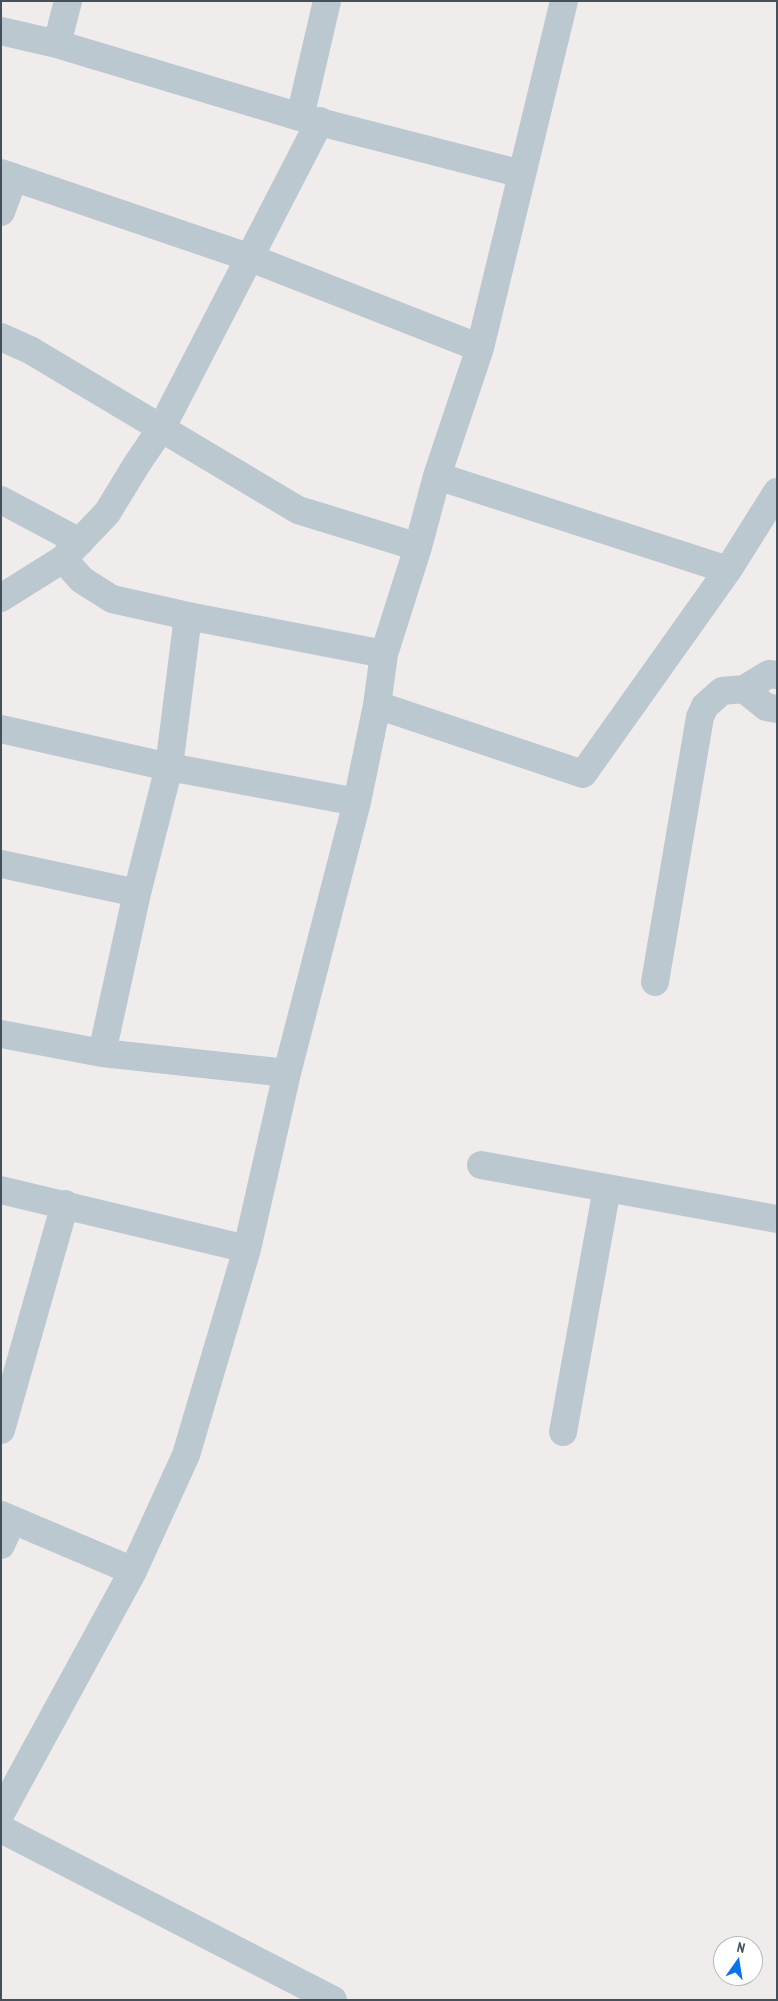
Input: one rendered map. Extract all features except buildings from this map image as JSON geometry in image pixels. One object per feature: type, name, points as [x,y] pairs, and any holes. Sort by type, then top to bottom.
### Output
[{"type":"street","points":[[57,44],[68,1]]},
{"type":"street","points":[[1,598],[72,551],[107,513],[162,428],[248,257],[310,119],[327,1]]},
{"type":"street","points":[[1,1813],[133,1571],[186,1455],[247,1249],[287,1073],[357,802],[377,705],[384,654],[418,547],[437,476],[480,348],[564,1]]},
{"type":"street","points":[[1,31],[57,44],[310,119],[522,174]]},
{"type":"street","points":[[1,212],[8,175],[248,257],[480,348]]},
{"type":"street","points":[[1,337],[30,350],[298,510],[418,547]]},
{"type":"street","points":[[437,476],[728,570]]},
{"type":"street","points":[[377,705],[583,774],[728,570],[777,492]]},
{"type":"street","points":[[1,500],[72,551],[82,580],[112,599],[188,616],[384,654]]},
{"type":"street","points":[[102,1053],[137,893],[169,767],[188,616]]},
{"type":"street","points":[[655,982],[700,717],[705,706],[722,691],[744,689],[769,674],[777,675]]},
{"type":"street","points":[[744,689],[766,707],[777,709]]},
{"type":"street","points":[[1,729],[169,767],[357,802]]},
{"type":"street","points":[[1,864],[137,893]]},
{"type":"street","points":[[1,1034],[102,1053],[287,1073]]},
{"type":"street","points":[[481,1165],[777,1219]]},
{"type":"street","points":[[563,1432],[607,1188]]},
{"type":"street","points":[[1,1190],[247,1249]]},
{"type":"street","points":[[1,1430],[64,1204]]},
{"type":"street","points":[[1,1545],[7,1518],[133,1571]]},
{"type":"street","points":[[1,1828],[333,2000]]}]
